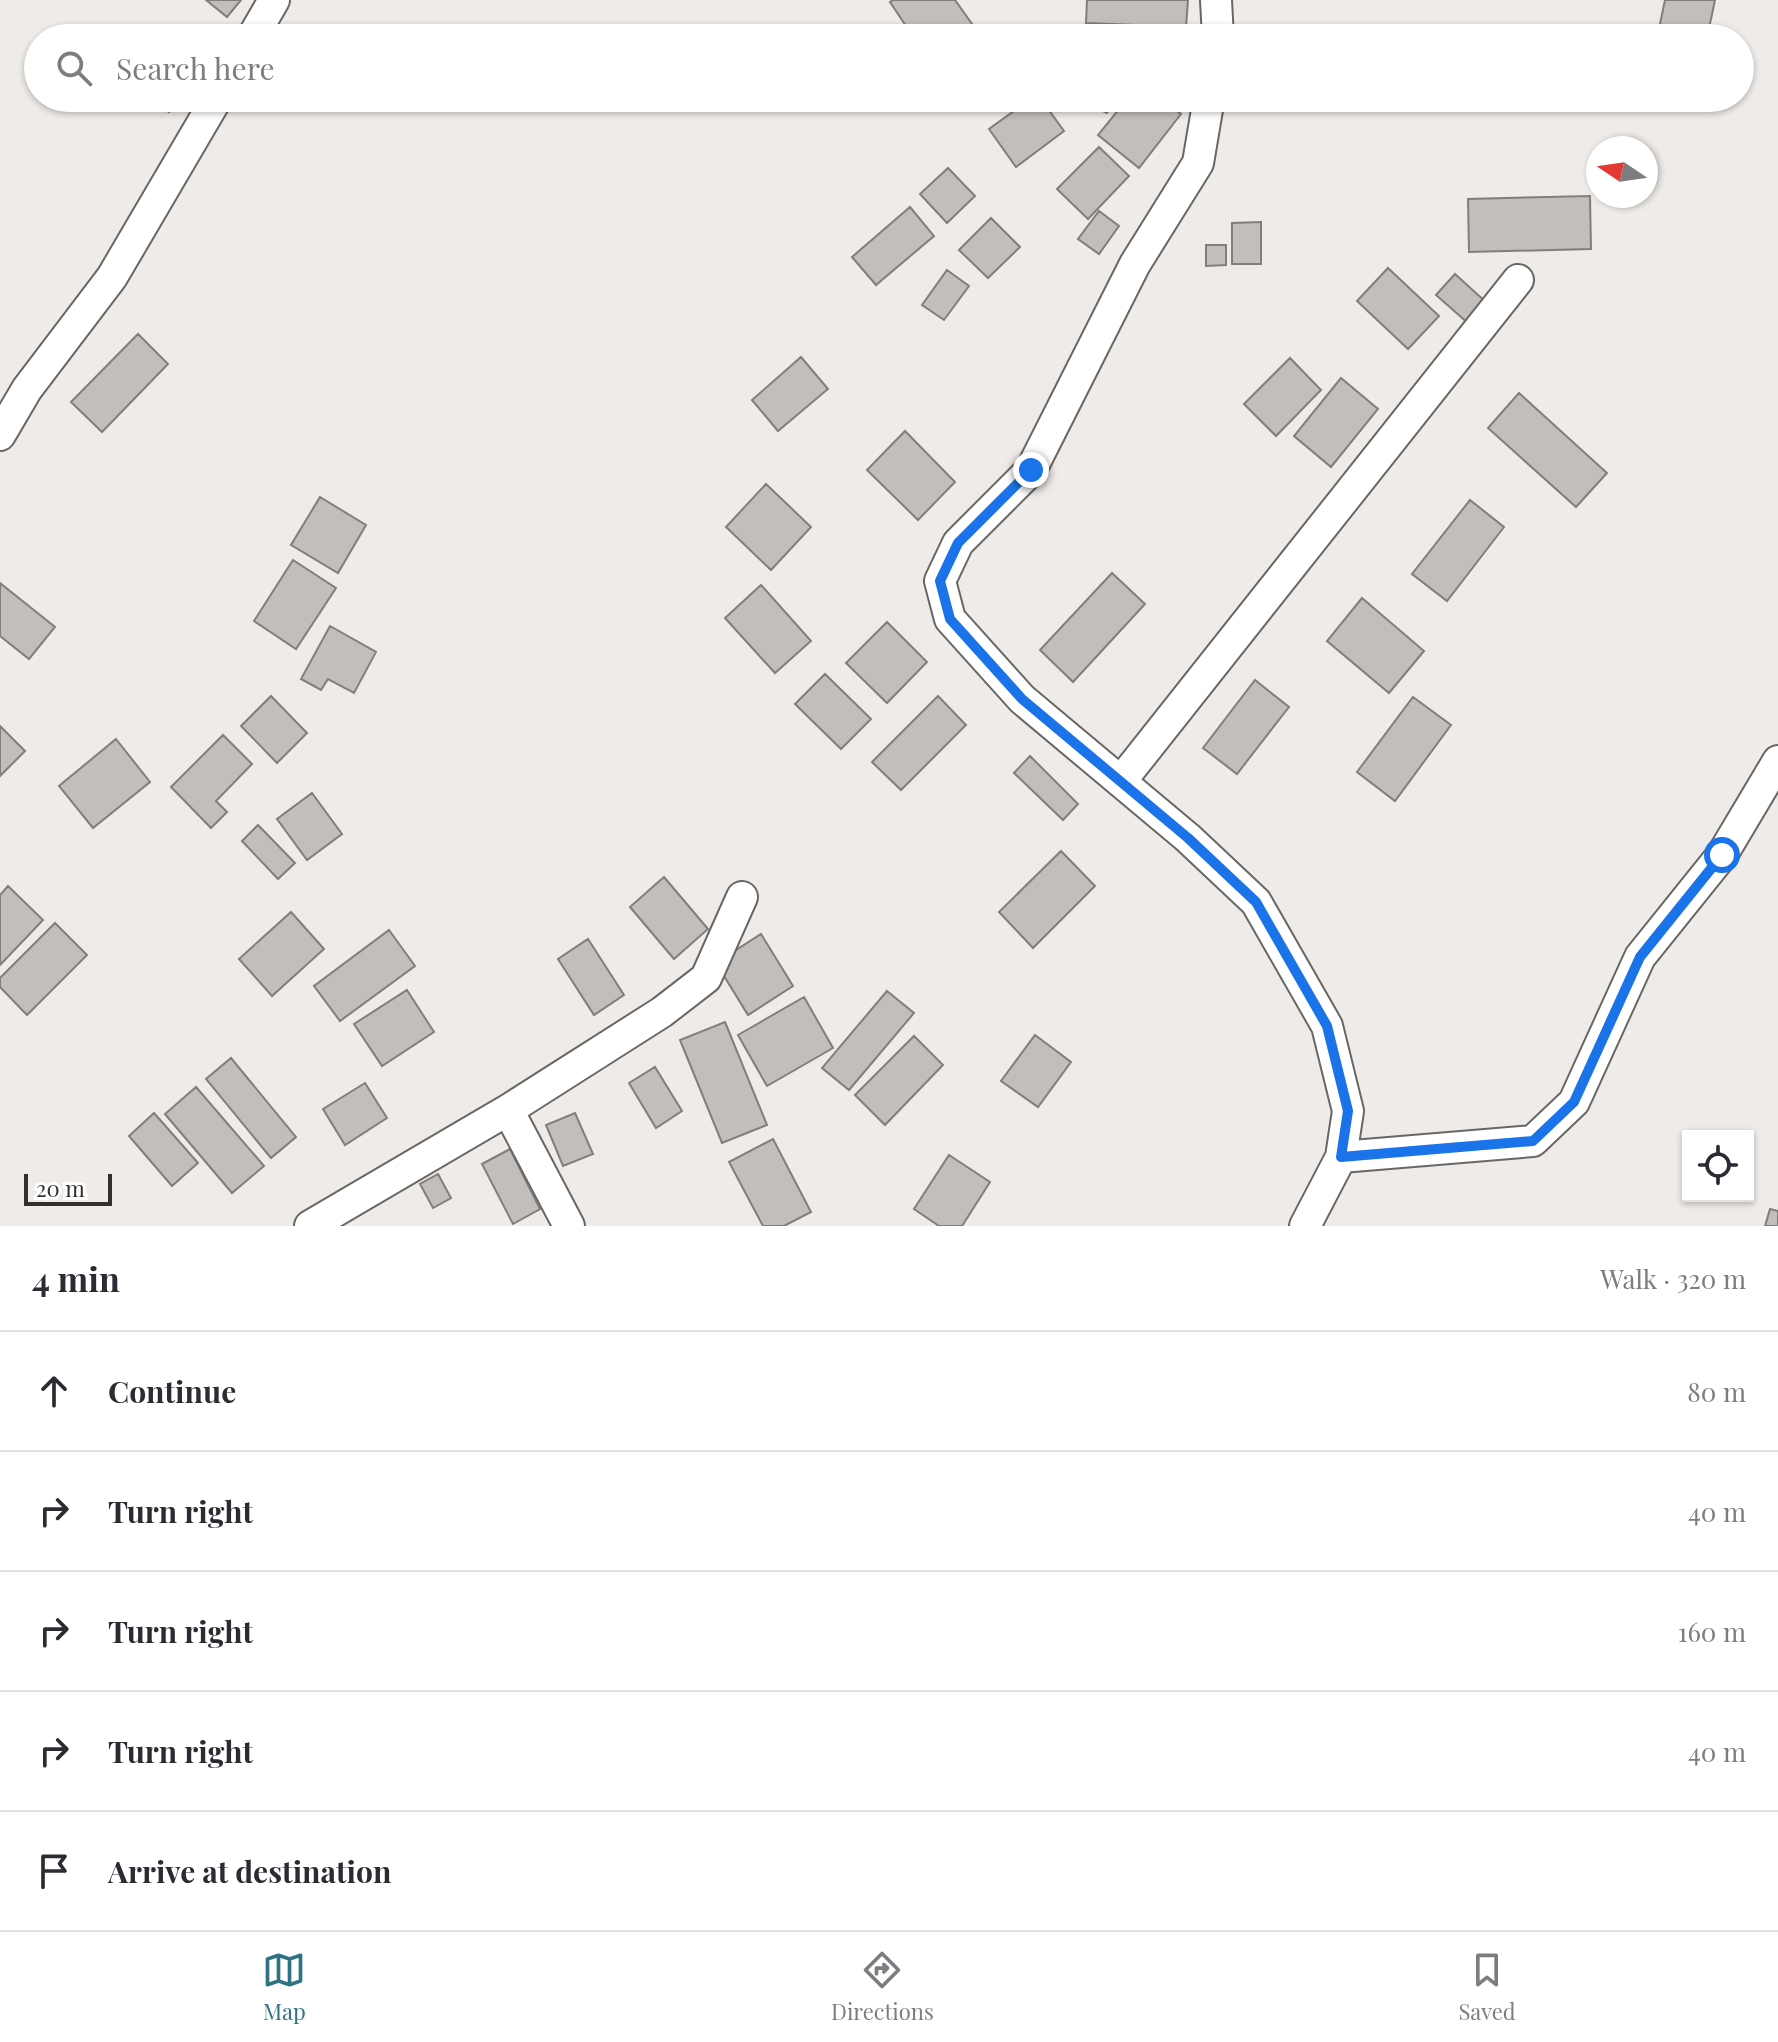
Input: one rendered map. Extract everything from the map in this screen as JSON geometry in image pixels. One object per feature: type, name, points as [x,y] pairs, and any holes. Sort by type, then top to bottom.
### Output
[{"type":"street","points":[[260,24],[274,0]]},
{"type":"street","points":[[1216,0],[1217,24]]},
{"type":"street","points":[[0,435],[27,389],[112,277],[209,112]]},
{"type":"street","points":[[1207,112],[1198,163],[1135,264],[1031,470],[958,543],[940,581],[950,619],[1011,688],[1256,902],[1327,1026],[1348,1111],[1341,1157],[1305,1226]]},
{"type":"street","points":[[1121,781],[1518,280]]},
{"type":"street","points":[[1341,1157],[1533,1141],[1574,1102],[1640,957],[1722,855],[1778,761]]},
{"type":"street","points":[[310,1226],[508,1110],[662,1012],[706,978],[742,897]]},
{"type":"street","points":[[508,1110],[569,1226]]},
{"type":"building","points":[[206,0],[241,0],[227,17]]},
{"type":"building","points":[[955,0],[972,24],[905,24],[890,2]]},
{"type":"building","points":[[1087,0],[1188,0],[1186,24],[1086,23]]},
{"type":"building","points":[[1665,0],[1715,0],[1710,24],[1660,24]]},
{"type":"building","points":[[1013,112],[1050,112],[1064,131],[1016,167],[989,129]]},
{"type":"building","points":[[1117,112],[1181,114],[1139,168],[1098,135]]},
{"type":"building","points":[[1099,147],[1129,176],[1088,219],[1057,189]]},
{"type":"building","points":[[948,168],[975,196],[947,223],[920,194]]},
{"type":"building","points":[[1586,196],[1586,208],[1590,208],[1591,249],[1469,252],[1468,199]]},
{"type":"building","points":[[910,207],[934,236],[876,285],[852,257]]},
{"type":"building","points":[[1099,211],[1119,226],[1099,254],[1078,239]]},
{"type":"building","points":[[991,218],[1020,247],[988,278],[959,250]]},
{"type":"building","points":[[1261,222],[1261,264],[1232,264],[1232,223]]},
{"type":"building","points":[[1206,245],[1226,245],[1226,265],[1206,266]]},
{"type":"building","points":[[1388,268],[1439,316],[1408,349],[1357,301]]},
{"type":"building","points":[[947,270],[969,286],[944,320],[922,305]]},
{"type":"building","points":[[1455,274],[1487,303],[1469,324],[1436,295]]},
{"type":"building","points":[[138,334],[168,364],[102,432],[71,402]]},
{"type":"building","points":[[801,357],[828,389],[778,431],[752,400]]},
{"type":"building","points":[[1290,358],[1321,390],[1276,436],[1244,404]]},
{"type":"building","points":[[1341,378],[1378,409],[1331,467],[1294,436]]},
{"type":"building","points":[[1519,393],[1607,473],[1576,507],[1488,428]]},
{"type":"building","points":[[905,431],[955,482],[918,520],[867,470]]},
{"type":"building","points":[[766,484],[811,527],[771,570],[726,527]]},
{"type":"building","points":[[320,497],[366,525],[338,573],[291,545]]},
{"type":"building","points":[[1470,500],[1504,527],[1447,601],[1412,574]]},
{"type":"building","points":[[293,560],[336,588],[296,649],[254,621]]},
{"type":"building","points":[[1112,573],[1145,604],[1073,682],[1040,650]]},
{"type":"building","points":[[0,583],[55,627],[29,659],[0,636]]},
{"type":"building","points":[[761,585],[811,641],[775,673],[725,618]]},
{"type":"building","points":[[1362,598],[1424,651],[1389,693],[1327,641]]},
{"type":"building","points":[[887,622],[927,662],[887,703],[846,663]]},
{"type":"building","points":[[330,626],[376,652],[354,693],[328,679],[321,690],[301,679]]},
{"type":"building","points":[[825,674],[871,719],[841,749],[795,704]]},
{"type":"building","points":[[1255,680],[1289,707],[1237,774],[1203,748]]},
{"type":"building","points":[[271,696],[307,733],[277,763],[241,726]]},
{"type":"building","points":[[938,696],[966,725],[901,790],[872,762]]},
{"type":"building","points":[[1413,697],[1451,725],[1395,801],[1357,772]]},
{"type":"building","points":[[0,726],[25,751],[0,776]]},
{"type":"building","points":[[223,735],[252,764],[216,801],[227,812],[211,828],[171,787]]},
{"type":"building","points":[[116,739],[150,782],[93,828],[59,786]]},
{"type":"building","points":[[1030,756],[1078,804],[1063,820],[1014,773]]},
{"type":"building","points":[[312,793],[342,834],[307,860],[277,819]]},
{"type":"building","points":[[258,825],[295,863],[278,879],[242,841]]},
{"type":"building","points":[[1061,851],[1095,886],[1033,948],[999,912]]},
{"type":"building","points":[[664,877],[708,929],[674,959],[630,907]]},
{"type":"building","points":[[8,886],[43,920],[0,965],[0,895]]},
{"type":"building","points":[[291,912],[324,949],[272,996],[239,959]]},
{"type":"building","points":[[55,923],[87,955],[27,1015],[0,987],[0,978]]},
{"type":"building","points":[[389,930],[415,966],[340,1021],[314,986]]},
{"type":"building","points":[[761,934],[793,986],[748,1015],[716,963]]},
{"type":"building","points":[[588,939],[624,995],[594,1015],[558,959]]},
{"type":"building","points":[[407,990],[434,1032],[382,1066],[354,1024]]},
{"type":"building","points":[[887,991],[914,1013],[849,1090],[822,1068]]},
{"type":"building","points":[[804,997],[833,1048],[767,1086],[738,1035]]},
{"type":"building","points":[[725,1022],[767,1125],[722,1143],[680,1040]]},
{"type":"building","points":[[1035,1035],[1071,1062],[1038,1107],[1001,1081]]},
{"type":"building","points":[[914,1036],[943,1065],[885,1125],[855,1095]]},
{"type":"building","points":[[231,1058],[296,1137],[271,1158],[206,1079]]},
{"type":"building","points":[[655,1067],[682,1111],[656,1128],[629,1083]]},
{"type":"building","points":[[365,1083],[387,1118],[345,1145],[323,1109]]},
{"type":"building","points":[[196,1087],[264,1166],[232,1193],[165,1114]]},
{"type":"building","points":[[154,1113],[198,1163],[172,1186],[129,1136]]},
{"type":"building","points":[[575,1113],[593,1154],[563,1166],[546,1125]]},
{"type":"building","points":[[773,1139],[811,1212],[784,1226],[763,1226],[729,1162]]},
{"type":"building","points":[[510,1149],[540,1209],[513,1224],[482,1164]]},
{"type":"building","points":[[949,1155],[990,1182],[962,1226],[939,1226],[914,1209]]},
{"type":"building","points":[[438,1174],[451,1198],[433,1208],[420,1184]]},
{"type":"building","points":[[1770,1209],[1778,1211],[1778,1226],[1765,1226]]},
{"type":"route","points":[[1031,470],[958,543],[940,581],[950,619],[1022,699],[1188,838],[1256,902],[1327,1026],[1348,1111],[1341,1157],[1533,1141],[1574,1102],[1640,957],[1722,855]]}]
